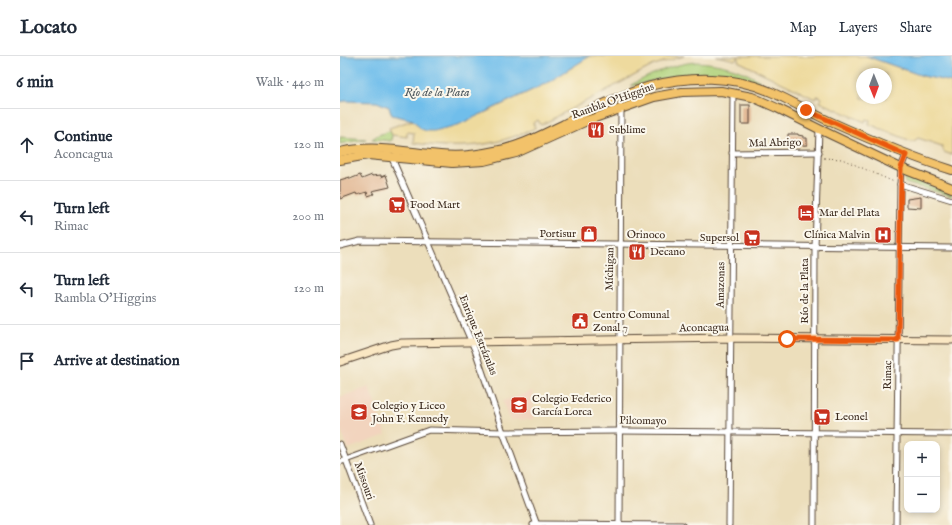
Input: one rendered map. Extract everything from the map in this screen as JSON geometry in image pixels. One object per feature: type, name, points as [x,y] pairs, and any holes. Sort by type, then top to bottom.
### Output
[{"type":"main road","name":"Rambla O'Higgins","points":[[340,152],[361,148],[375,148],[452,156],[481,154],[497,151],[537,137],[633,92],[667,82],[708,79],[737,81],[771,92],[830,122],[906,155],[952,170]]},
{"type":"main road","name":"Rambla O'Higgins","points":[[340,160],[368,155],[452,163],[484,161],[500,158],[530,148],[589,120],[654,97],[682,92],[705,91],[733,93],[752,97],[901,168],[952,188]]},
{"type":"street","name":"Amazonas","points":[[729,525],[733,93]]},
{"type":"street","name":"Míchigan","points":[[619,525],[621,109]]},
{"type":"street","name":"Río de la Plata","points":[[814,525],[816,247],[819,129]]},
{"type":"street","name":"Mal Abrigo","points":[[732,153],[819,152]]},
{"type":"street","name":"Rimac","points":[[896,525],[900,184],[901,168],[906,155]]},
{"type":"street","name":"Enrique Estrázulas","points":[[391,156],[476,354],[536,525]]},
{"type":"street","points":[[900,184],[952,200]]},
{"type":"street","name":"Orinoco","points":[[340,246],[360,241],[952,248]]},
{"type":"street","name":"Aconcagua","points":[[340,362],[396,344],[731,338],[815,340],[952,340]]},
{"type":"street","name":"Pilcomayo","points":[[340,462],[429,430],[503,432],[620,431],[952,434]]},
{"type":"street","name":"Missouri","points":[[340,444],[370,525]]},
{"type":"street","points":[[536,525],[682,525]]},
{"type":"path","points":[[819,152],[823,158],[842,159],[900,184]]},
{"type":"shaded area","name":"Colegio y Liceo John F. Kennedy","points":[[369,387],[386,435],[348,449],[340,427],[340,397]]},
{"type":"shaded area","name":"Colegio Federico García Lorca","points":[[533,391],[533,419],[510,420],[503,401]]},
{"type":"green space","points":[[696,62],[730,67],[753,77],[760,82],[727,75],[711,74],[664,78],[631,85],[654,73],[670,67]]},
{"type":"green space","points":[[390,131],[392,135],[391,141],[372,139],[378,135]]},
{"type":"green space","points":[[340,137],[366,139],[340,144]]},
{"type":"green space","points":[[906,176],[952,194],[952,196],[905,183]]},
{"type":"sand","points":[[590,56],[684,56],[654,65],[541,125],[538,120],[533,123],[535,128],[504,140],[475,145],[430,145],[413,143],[414,133],[407,132],[407,137],[392,135],[389,128],[413,120],[482,114],[547,83]]},
{"type":"sand","points":[[716,56],[866,56],[923,76],[952,82],[952,155],[944,152],[942,146],[918,138],[911,141],[869,124],[870,120],[866,119],[865,122],[820,102],[822,98],[817,96],[815,99],[738,61],[739,57],[735,60]]},
{"type":"water","name":"Río de la Plata","points":[[340,56],[590,56],[547,83],[458,125],[434,131],[427,131],[421,129],[413,120],[392,115],[389,107],[377,102],[340,102]]},
{"type":"water","points":[[866,56],[952,56],[952,82],[923,76]]},
{"type":"building","points":[[741,105],[750,105],[750,124],[741,124]]},
{"type":"building","points":[[788,134],[798,134],[803,136],[803,138],[807,138],[807,145],[788,146]]},
{"type":"building","points":[[360,175],[362,179],[372,175],[381,175],[381,177],[386,175],[390,187],[372,191],[374,194],[368,196],[367,192],[357,195],[356,193],[340,199],[340,180],[350,177],[350,179]]},
{"type":"building","points":[[921,197],[921,208],[907,207],[907,199]]},
{"type":"place","name":"Sublime","points":[[596,130]]},
{"type":"place","name":"Food Mart","points":[[397,205]]},
{"type":"place","name":"Mar del Plata","points":[[806,213]]},
{"type":"place","name":"Portisur","points":[[589,234]]},
{"type":"place","name":"Clínica Malvin","points":[[883,235]]},
{"type":"place","name":"Supersol","points":[[752,238]]},
{"type":"place","name":"Decano","points":[[637,252]]},
{"type":"place","name":"Centro Comunal Zonal 7","points":[[580,321]]},
{"type":"place","name":"Colegio Federico García Lorca","points":[[519,405]]},
{"type":"place","name":"Colegio y Liceo John F. Kennedy","points":[[359,412]]},
{"type":"place","name":"Leonel","points":[[822,417]]},
{"type":"route","points":[[787,339],[898,340],[900,184],[901,168],[906,155],[806,110]]}]
